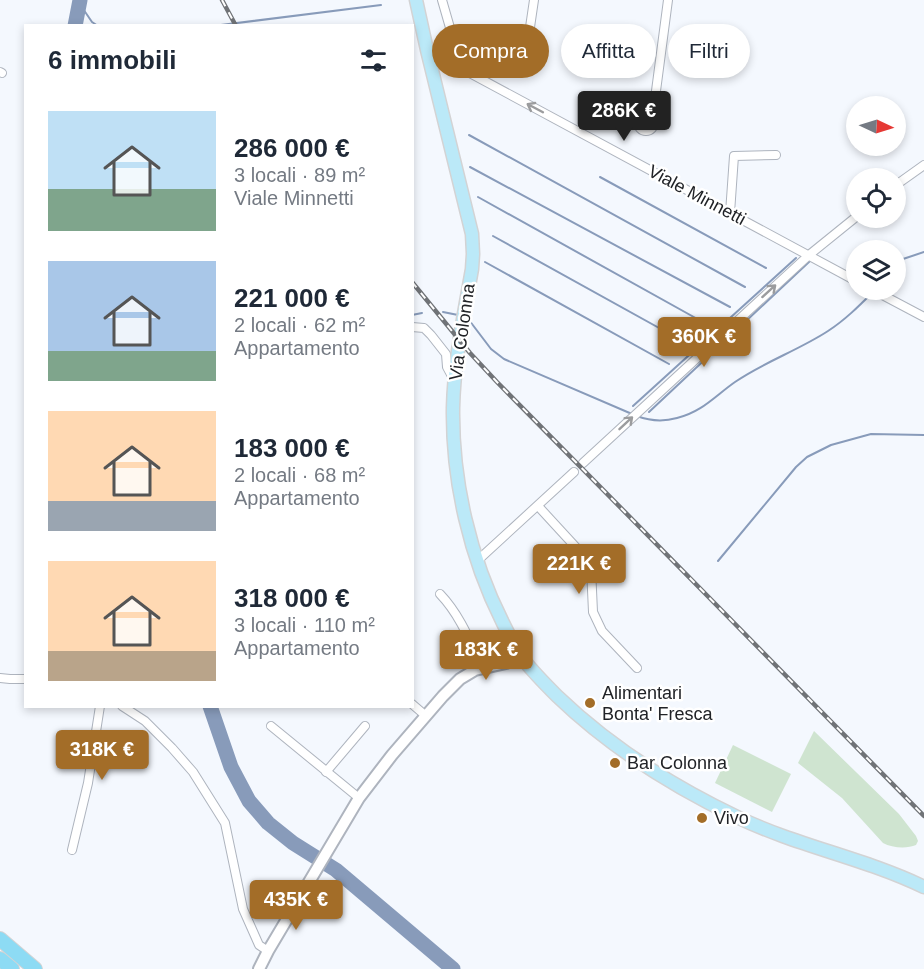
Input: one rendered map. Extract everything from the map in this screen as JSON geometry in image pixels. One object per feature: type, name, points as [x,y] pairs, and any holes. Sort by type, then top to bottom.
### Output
[{"type":"highway","points":[[0,939],[35,969]]},
{"type":"highway","points":[[0,959],[12,969]]},
{"type":"main road","name":"Via Colonna","points":[[416,0],[472,234],[472,269],[451,356],[454,380],[453,427],[460,492],[477,561],[498,613],[523,659],[543,682],[602,735],[643,764],[694,795],[770,831],[888,870],[924,887]]},
{"type":"main road","points":[[259,969],[359,798],[392,755],[460,679],[475,669],[523,659]]},
{"type":"street","points":[[442,0],[449,24]]},
{"type":"street","points":[[530,24],[534,0]]},
{"type":"street","points":[[650,116],[654,106],[668,0]]},
{"type":"street","name":"Viale Minnetti","points":[[427,50],[846,275]]},
{"type":"street","points":[[730,213],[734,156],[776,155]]},
{"type":"street","points":[[906,178],[924,165]]},
{"type":"street","points":[[583,463],[809,255],[846,225]]},
{"type":"street","points":[[892,300],[924,317]]},
{"type":"street","points":[[414,327],[427,330],[451,356]]},
{"type":"street","points":[[477,561],[574,472]]},
{"type":"street","points":[[538,506],[583,555],[591,568],[593,612],[602,631],[637,668]]},
{"type":"street","points":[[440,594],[461,622],[482,667]]},
{"type":"street","points":[[0,678],[24,679]]},
{"type":"street","points":[[414,706],[426,716]]},
{"type":"street","points":[[72,850],[88,783],[100,708]]},
{"type":"street","points":[[125,708],[172,748],[193,772],[225,823],[243,909],[259,945],[268,951]]},
{"type":"street","points":[[271,726],[359,798]]},
{"type":"street","points":[[327,772],[365,726]]},
{"type":"green space","points":[[814,731],[899,814],[916,836],[918,841],[916,845],[900,847],[883,843],[842,798],[798,763]]},
{"type":"green space","points":[[733,745],[791,774],[772,812],[715,783]]},
{"type":"waterway","points":[[75,24],[80,0]]},
{"type":"waterway","points":[[79,3],[95,24]]},
{"type":"waterway","points":[[229,24],[381,5]]},
{"type":"waterway","points":[[469,135],[745,287]]},
{"type":"waterway","points":[[470,167],[730,307]]},
{"type":"waterway","points":[[600,177],[766,268]]},
{"type":"waterway","points":[[478,197],[710,326]]},
{"type":"waterway","points":[[493,236],[688,344]]},
{"type":"waterway","points":[[906,258],[924,252]]},
{"type":"waterway","points":[[633,406],[796,258]]},
{"type":"waterway","points":[[649,412],[810,261]]},
{"type":"waterway","points":[[485,262],[669,364]]},
{"type":"waterway","points":[[637,416],[652,420],[667,420],[694,412],[746,375],[828,331],[865,300]]},
{"type":"waterway","points":[[443,312],[458,315]]},
{"type":"waterway","points":[[414,315],[422,313]]},
{"type":"waterway","points":[[469,320],[491,349],[504,359],[632,414]]},
{"type":"waterway","points":[[718,561],[796,467],[807,457],[831,445],[871,434],[924,435]]},
{"type":"waterway","points":[[211,708],[231,767],[249,801],[268,823],[293,843],[336,870],[453,969]]},
{"type":"railway","points":[[222,0],[235,24]]},
{"type":"railway","points":[[414,284],[497,382],[924,816]]},
{"type":"place","name":"Alimentari Bonta' Fresca","points":[[590,703]]},
{"type":"place","name":"Bar Colonna","points":[[615,763]]},
{"type":"place","name":"Vivo","points":[[702,818]]}]
